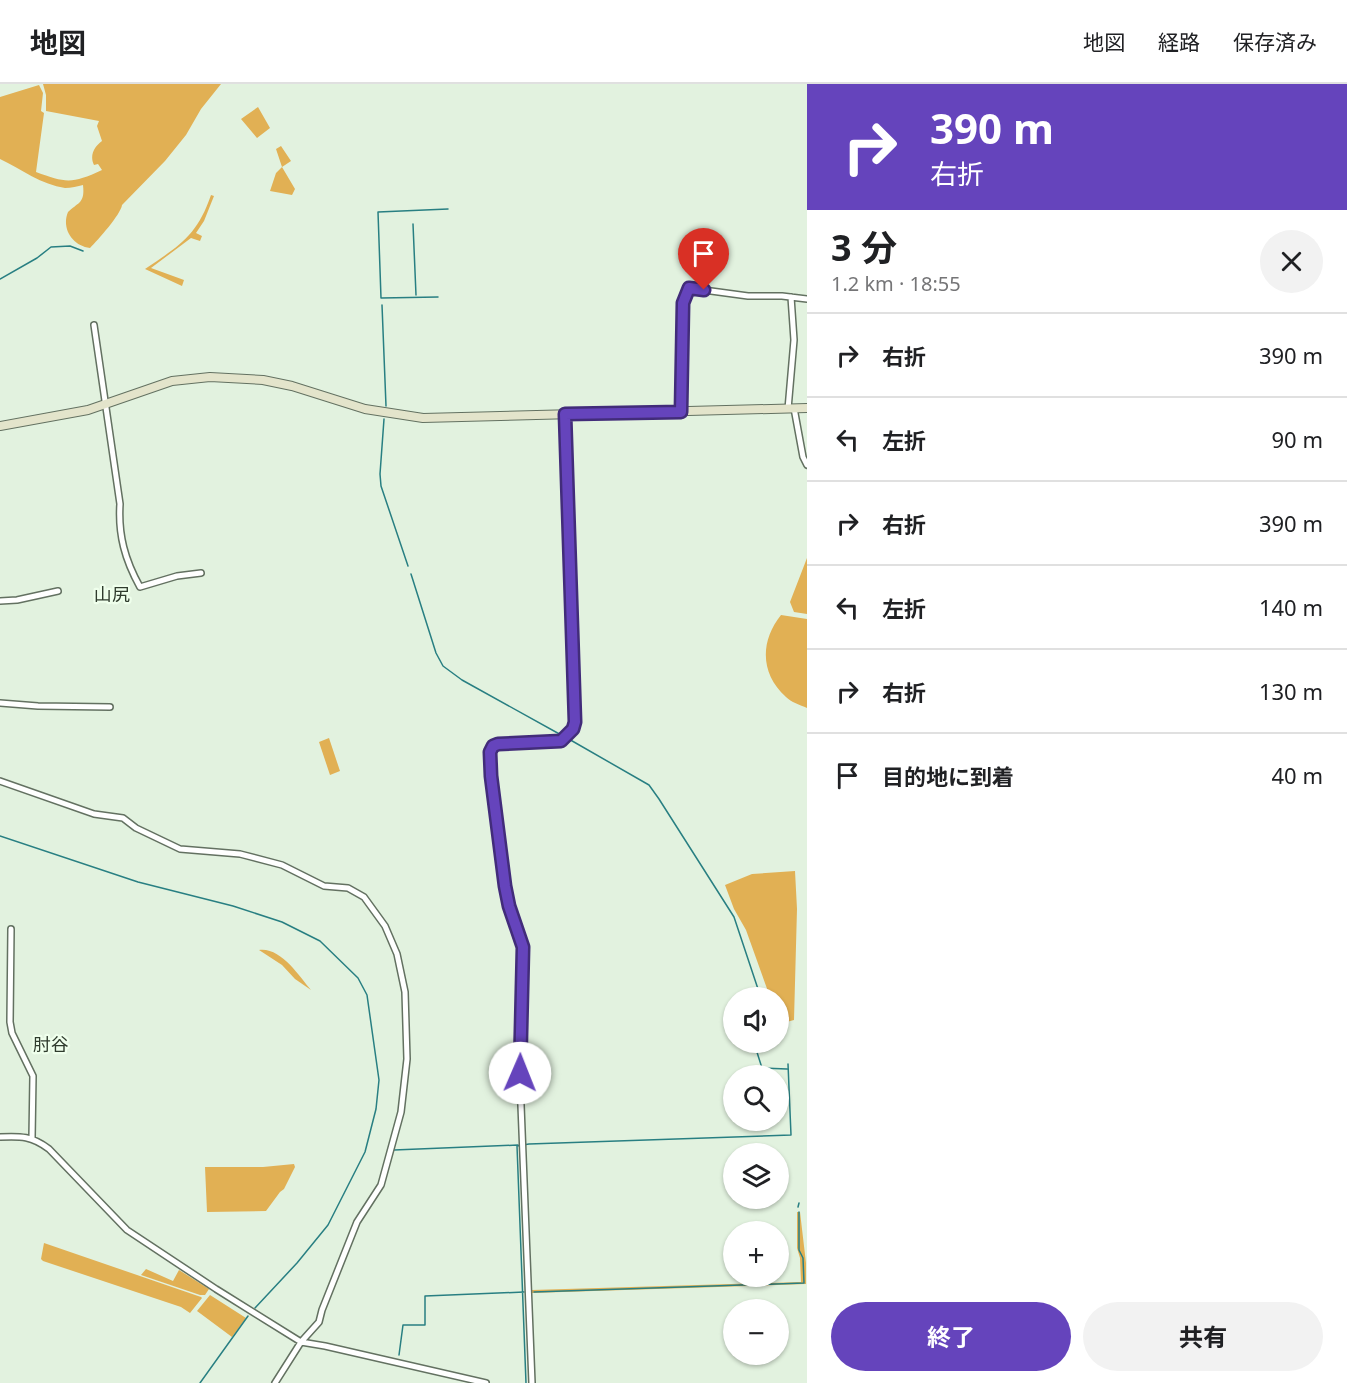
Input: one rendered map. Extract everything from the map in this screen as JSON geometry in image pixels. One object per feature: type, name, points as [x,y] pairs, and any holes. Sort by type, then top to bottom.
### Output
[{"type":"street","points":[[681,412],[683,390],[681,318],[683,303],[689,288],[748,296],[807,299]]},
{"type":"street","points":[[791,297],[794,340],[791,409],[807,465]]},
{"type":"street","points":[[94,325],[120,504],[119,523],[122,544],[130,568],[140,587],[177,576],[201,573]]},
{"type":"street","points":[[0,426],[69,414],[172,381],[193,378],[263,380],[291,386],[365,409],[408,417],[807,408]]},
{"type":"street","points":[[532,1383],[520,1073],[523,947],[507,896],[491,781],[490,752],[493,746],[498,744],[561,741],[569,735],[575,722],[565,414]]},
{"type":"street","points":[[0,601],[17,600],[58,591]]},
{"type":"street","points":[[0,703],[110,706]]},
{"type":"street","points":[[0,781],[94,814],[123,818],[136,828],[180,849],[240,854],[282,865],[324,886],[348,888],[364,897],[385,926],[398,954],[405,992],[407,1059],[401,1112],[381,1185],[357,1222],[319,1322],[301,1342],[275,1383]]},
{"type":"street","points":[[11,929],[10,1022],[12,1033],[31,1069],[34,1082],[32,1138]]},
{"type":"street","points":[[0,952],[10,953]]},
{"type":"street","points":[[0,1137],[32,1138],[49,1149],[127,1230],[301,1342],[486,1383]]},
{"type":"shaded area","points":[[43,84],[221,84],[201,109],[186,135],[165,161],[122,205],[114,220],[90,248],[78,244],[70,236],[66,225],[68,212],[82,199],[83,185],[67,188],[56,186],[0,159],[0,97],[39,85],[43,93],[41,111],[44,113],[36,172],[62,180],[76,180],[102,170],[98,164],[94,165],[92,158],[95,148],[102,141],[97,126],[99,121],[46,111]]},
{"type":"shaded area","points":[[258,107],[270,128],[257,138],[241,119]]},
{"type":"shaded area","points":[[281,146],[291,161],[282,167],[276,149]]},
{"type":"shaded area","points":[[282,167],[295,189],[292,195],[270,191],[276,173]]},
{"type":"shaded area","points":[[211,195],[214,196],[204,221],[196,233],[202,236],[200,241],[191,238],[151,268],[184,280],[182,286],[145,269],[186,239],[200,221]]},
{"type":"shaded area","points":[[807,558],[807,614],[794,612],[790,602]]},
{"type":"shaded area","points":[[781,615],[807,619],[807,708],[793,702],[777,688],[767,668],[766,646],[774,625]]},
{"type":"shaded area","points":[[329,738],[340,771],[330,775],[319,742]]},
{"type":"shaded area","points":[[795,871],[797,909],[794,1020],[789,1021],[789,987],[766,987],[746,930],[734,909],[725,885],[752,874]]},
{"type":"shaded area","points":[[259,950],[267,950],[282,958],[311,990],[295,979],[282,965]]},
{"type":"shaded area","points":[[294,1164],[295,1167],[284,1189],[266,1211],[207,1212],[205,1167],[263,1167]]},
{"type":"shaded area","points":[[797,1212],[800,1212],[806,1284],[789,1285],[789,1282],[801,1282],[800,1258],[797,1248]]},
{"type":"shaded area","points":[[44,1243],[202,1298],[190,1313],[181,1307],[43,1261],[41,1259]]},
{"type":"shaded area","points":[[146,1269],[173,1281],[179,1270],[209,1289],[205,1295],[200,1295],[141,1275]]},
{"type":"shaded area","points":[[723,1284],[723,1287],[532,1293],[532,1290]]},
{"type":"shaded area","points":[[210,1295],[246,1318],[232,1337],[197,1311]]},
{"type":"waterway","points":[[438,297],[381,298],[378,212],[448,209]]},
{"type":"waterway","points":[[413,224],[416,295]]},
{"type":"waterway","points":[[0,279],[37,258],[51,247],[70,246],[83,251]]},
{"type":"waterway","points":[[382,305],[386,406]]},
{"type":"waterway","points":[[384,419],[381,486],[408,566]]},
{"type":"waterway","points":[[411,574],[436,653],[443,666],[462,680],[563,736]]},
{"type":"waterway","points":[[567,738],[649,785],[734,917],[757,987]]},
{"type":"waterway","points":[[0,836],[138,882],[233,906],[282,922],[320,941],[358,978],[367,995],[379,1080],[376,1109],[365,1152],[328,1225],[297,1263],[255,1308]]},
{"type":"waterway","points":[[757,1053],[761,1065]]},
{"type":"waterway","points":[[526,1383],[517,1146],[791,1135],[788,1064]]},
{"type":"waterway","points":[[394,1150],[518,1145]]},
{"type":"waterway","points":[[798,1207],[799,1203]]},
{"type":"waterway","points":[[534,1292],[804,1283],[803,1258],[799,1250],[799,1212]]},
{"type":"waterway","points":[[399,1355],[403,1325],[425,1325],[425,1296],[524,1292]]},
{"type":"waterway","points":[[200,1383],[248,1316]]},
{"type":"district","name":"山尻","points":[[112,594]]},
{"type":"district","name":"肘谷","points":[[51,1044]]},
{"type":"route","points":[[520,1073],[523,947],[505,886],[491,781],[490,749],[498,744],[561,741],[569,735],[575,722],[565,414],[681,412],[683,303],[689,288],[704,290]]}]
